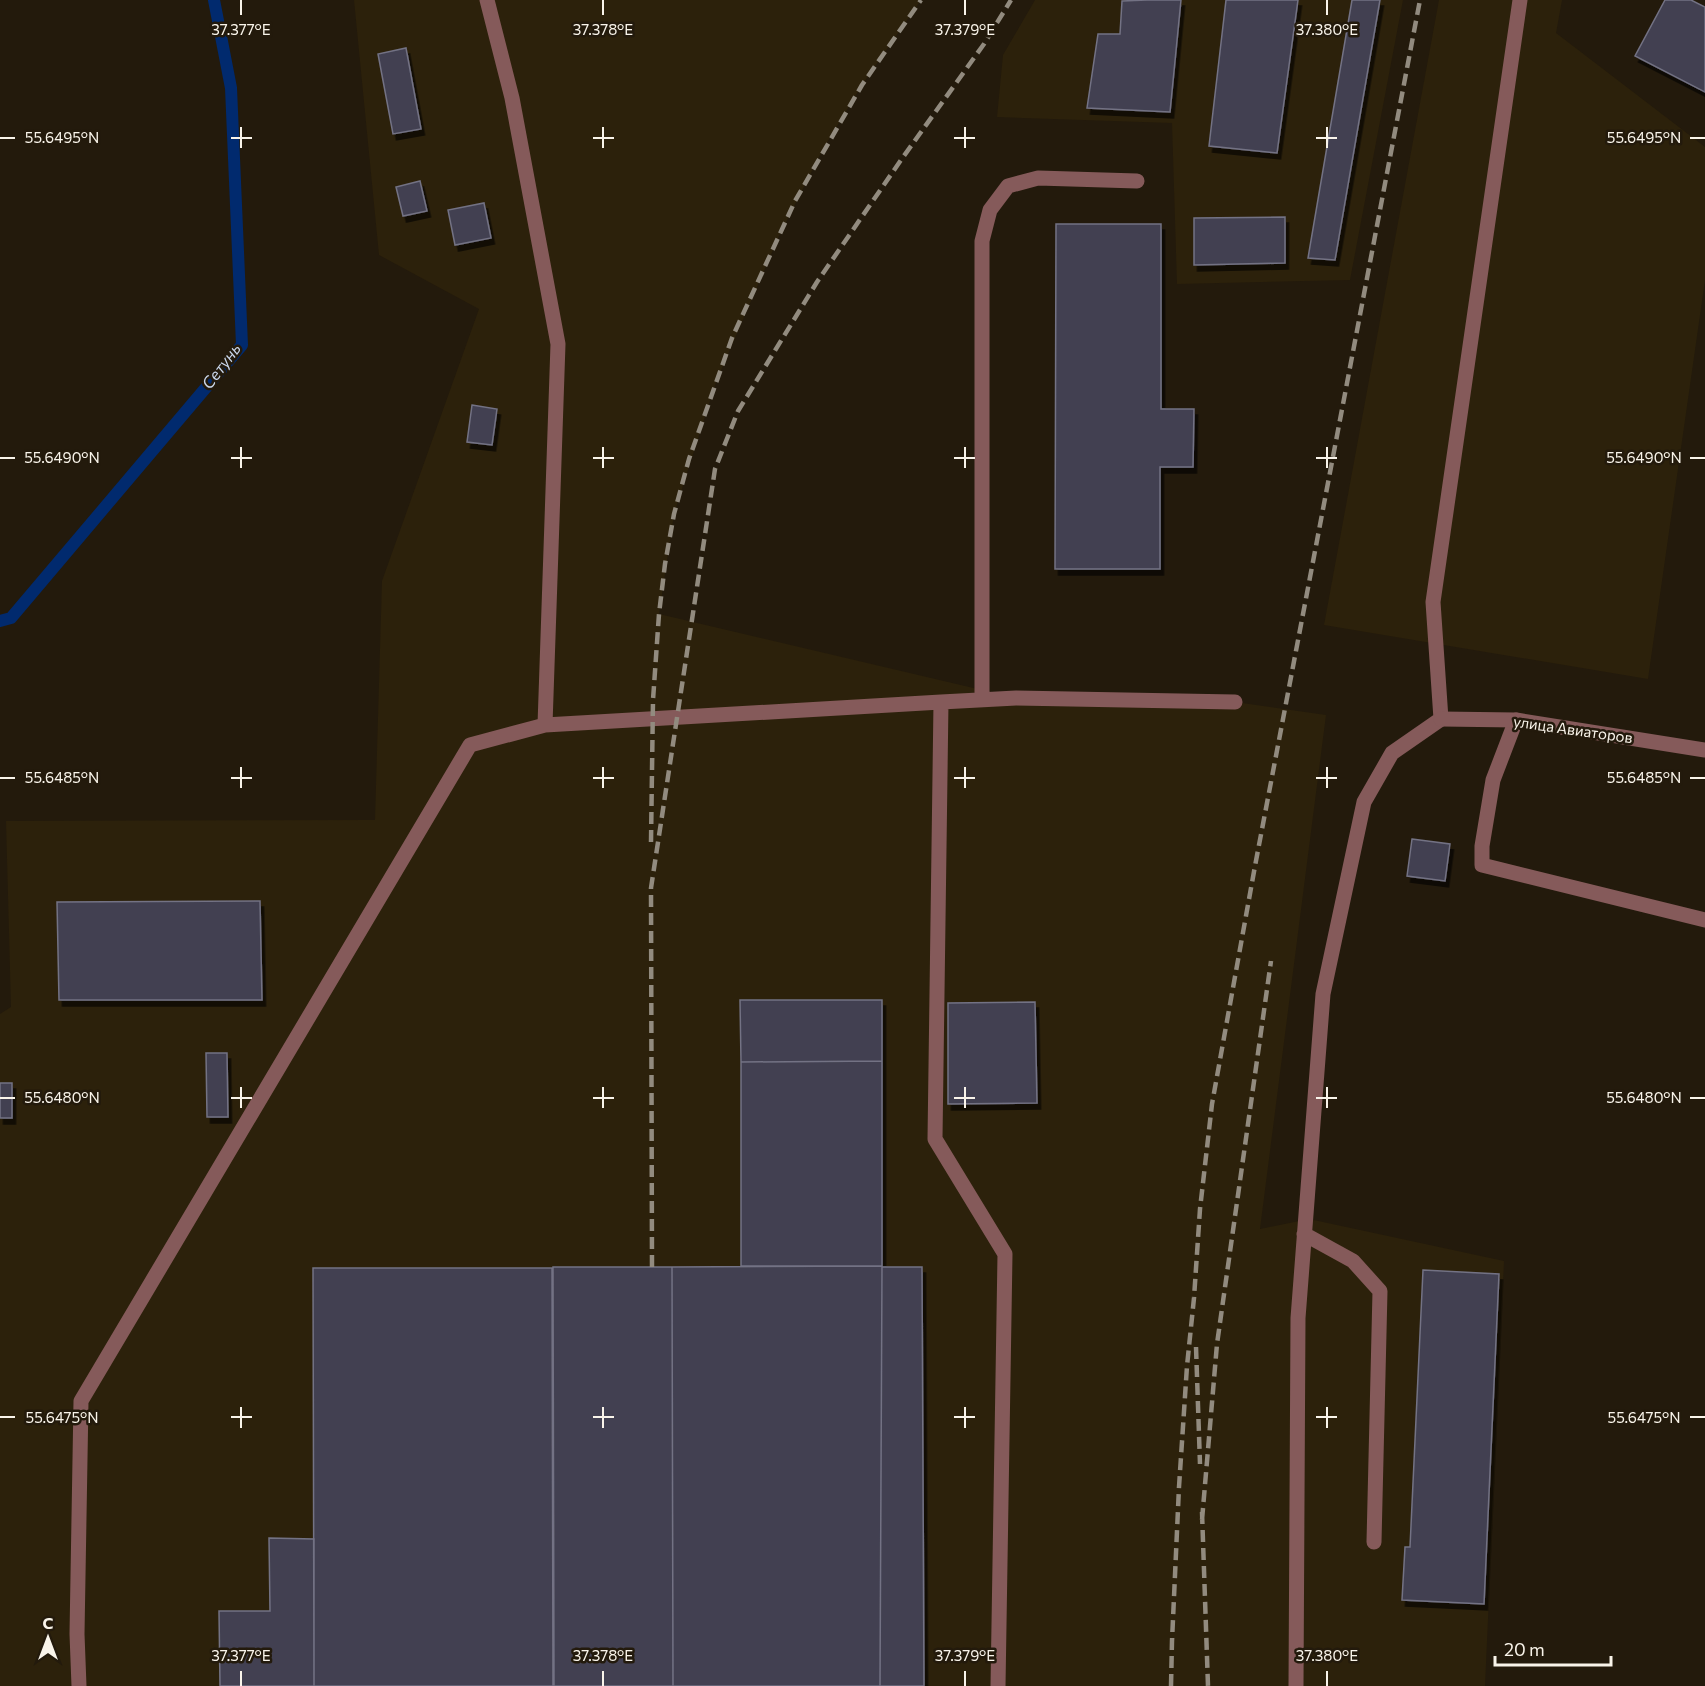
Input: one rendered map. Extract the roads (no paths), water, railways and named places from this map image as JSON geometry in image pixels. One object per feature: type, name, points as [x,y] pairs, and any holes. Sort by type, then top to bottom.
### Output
[{"type":"street","points":[[487,0],[512,98],[558,344],[544,725]]},
{"type":"street","points":[[1296,1686],[1298,1318],[1323,994],[1364,802],[1392,753],[1441,719],[1433,602],[1521,0]]},
{"type":"street","points":[[982,700],[982,241],[990,210],[1008,186],[1038,178],[1137,181]]},
{"type":"street","points":[[79,1686],[81,1401],[470,745],[544,725],[941,702],[1016,698],[1235,702]]},
{"type":"street","points":[[941,702],[935,1139],[1005,1254],[998,1686]]},
{"type":"street","name":"улица Авиаторов","points":[[1441,719],[1516,720],[1705,750]]},
{"type":"street","points":[[1516,720],[1494,780],[1482,846],[1482,865],[1705,920]]},
{"type":"street","points":[[1304,1234],[1353,1261],[1380,1291],[1374,1542]]},
{"type":"waterway","name":"Сетунь","points":[[0,621],[11,618],[242,345],[231,88],[214,0]]},
{"type":"railway","points":[[651,842],[653,700],[659,614],[674,514],[689,459],[732,338],[795,201],[862,85],[921,0]]},
{"type":"railway","points":[[652,1267],[651,888],[715,469],[738,411],[817,282],[984,44],[1011,0]]},
{"type":"railway","points":[[1171,1686],[1179,1487],[1187,1366],[1200,1209],[1212,1104],[1255,866],[1420,0]]},
{"type":"railway","points":[[1202,1520],[1217,1344],[1271,961]]},
{"type":"railway","points":[[1196,1347],[1200,1464]]},
{"type":"railway","points":[[1202,1512],[1208,1686]]}]
